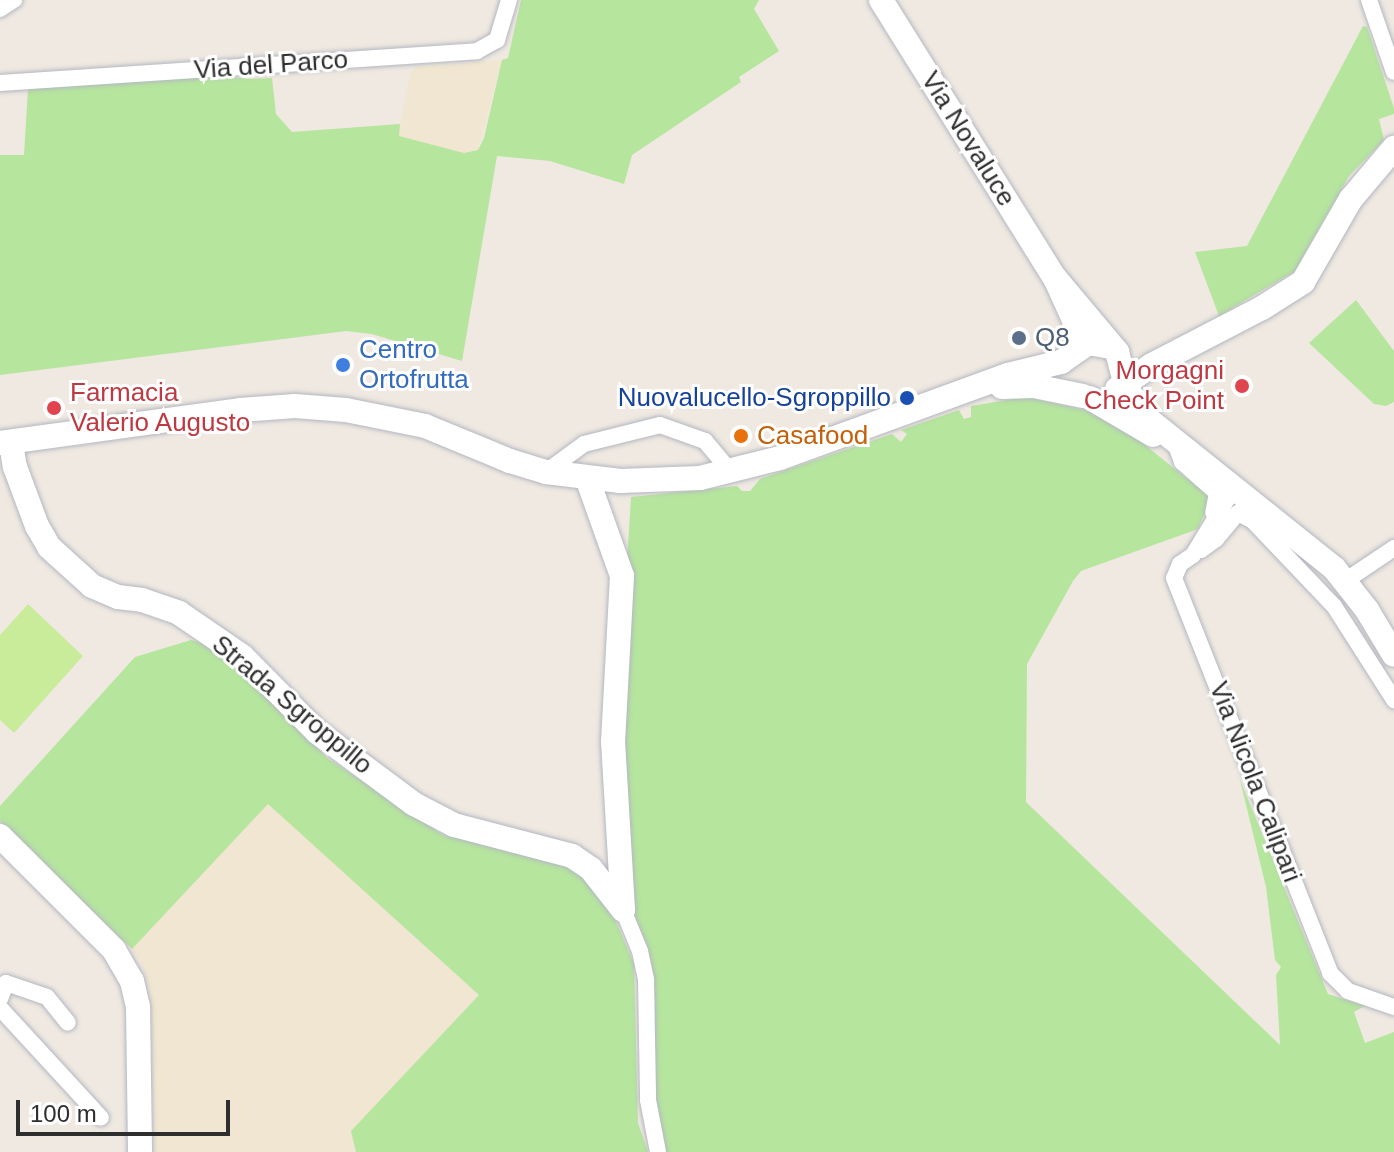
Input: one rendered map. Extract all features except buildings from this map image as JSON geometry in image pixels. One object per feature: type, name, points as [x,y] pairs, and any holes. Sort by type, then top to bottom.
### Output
[{"type":"main road","name":"Via Novaluce","points":[[881,0],[1055,278]]},
{"type":"main road","points":[[980,388],[1034,386],[1086,397],[1105,397],[1122,382],[1262,308],[1303,282],[1351,199],[1394,148]]},
{"type":"main road","points":[[1055,278],[1121,359],[1122,382],[1149,420],[1189,456]]},
{"type":"main road","points":[[1055,278],[1074,320],[1077,341],[1067,367],[1068,380],[1086,397],[1189,456],[1234,488],[1256,515],[1345,581],[1394,655]]},
{"type":"main road","points":[[6,443],[240,410],[295,406],[346,410],[425,426],[510,461],[546,472],[587,478],[661,481],[700,478],[791,454],[980,388],[1073,353],[1088,343],[1147,352],[1192,343]]},
{"type":"main road","points":[[1149,420],[1146,393],[1152,365]]},
{"type":"main road","name":"Strada Sgroppillo","points":[[6,443],[43,536],[64,562],[92,586],[118,597],[142,600],[179,613],[242,656],[317,732],[414,804],[454,825],[572,856],[591,869],[623,910]]},
{"type":"main road","points":[[587,478],[622,576],[613,741],[623,910]]},
{"type":"main road","points":[[0,836],[114,950],[132,981],[138,1006],[140,1152]]},
{"type":"main road","points":[[0,851],[48,886]]},
{"type":"street","points":[[0,9],[14,0]]},
{"type":"street","name":"Via del Parco","points":[[0,83],[477,51],[497,40],[509,0]]},
{"type":"street","points":[[1369,0],[1394,72]]},
{"type":"street","points":[[546,472],[584,444],[660,425],[705,441],[729,470]]},
{"type":"street","points":[[1189,456],[1182,462],[1217,493],[1208,530]]},
{"type":"street","name":"Via Nicola Calipari","points":[[1234,488],[1193,555],[1180,564],[1174,578],[1330,973],[1348,991],[1394,1007]]},
{"type":"street","points":[[1193,555],[1216,539],[1238,513],[1256,515],[1334,606],[1394,700]]},
{"type":"street","points":[[1345,581],[1394,548]]},
{"type":"street","name":"Strada Sgroppillo","points":[[623,910],[640,951],[646,980],[648,1100],[658,1152]]},
{"type":"street","points":[[0,999],[6,983],[47,997],[68,1023]]},
{"type":"street","points":[[0,1008],[101,1118]]},
{"type":"shaded area","points":[[502,60],[478,150],[464,153],[398,136],[410,74],[416,67]]},
{"type":"shaded area","points":[[268,803],[479,995],[352,1131],[356,1152],[155,1152],[151,1000],[142,964],[132,949]]},
{"type":"green space","points":[[521,0],[759,0],[754,9],[779,51],[739,77],[741,82],[632,155],[624,184],[550,161],[497,156],[462,361],[372,334],[346,331],[0,375],[0,155],[24,155],[28,89],[216,75],[272,78],[276,114],[292,132],[400,124],[399,136],[464,153],[478,150],[484,138],[502,60],[508,58]]},
{"type":"green space","points":[[1363,26],[1367,27],[1394,108],[1394,114],[1379,119],[1384,140],[1349,176],[1295,271],[1219,316],[1195,252],[1247,246]]},
{"type":"green space","points":[[1356,300],[1394,351],[1394,402],[1386,406],[1374,404],[1309,343]]},
{"type":"green space","points":[[1026,397],[1094,412],[1130,433],[1211,498],[1198,529],[1081,571],[1073,581],[1027,664],[1026,802],[1280,1045],[1276,975],[1281,967],[1275,960],[1266,887],[1240,780],[1328,994],[1365,1006],[1354,1012],[1365,1043],[1394,1032],[1394,1152],[666,1152],[654,1091],[655,1001],[647,949],[631,905],[618,707],[631,497],[737,486],[742,491],[750,491],[760,479],[892,434],[901,442],[907,434],[901,430],[959,410],[964,419],[971,417],[971,406]]},
{"type":"green space","points":[[28,604],[83,656],[14,733],[0,720],[0,635]]},
{"type":"green space","points":[[191,640],[201,643],[247,676],[327,758],[443,835],[576,866],[607,900],[634,964],[638,1123],[648,1152],[356,1152],[351,1131],[479,995],[268,804],[132,949],[0,821],[0,806],[135,657]]},
{"type":"place","name":"Q8","points":[[1019,338]]},
{"type":"place","name":"Centro Ortofrutta","points":[[343,365]]},
{"type":"place","name":"Morgagni Check Point","points":[[1242,386]]},
{"type":"place","name":"Nuovalucello-Sgroppillo","points":[[907,398]]},
{"type":"place","name":"Farmacia Valerio Augusto","points":[[54,408]]},
{"type":"place","name":"Casafood","points":[[741,436]]}]
